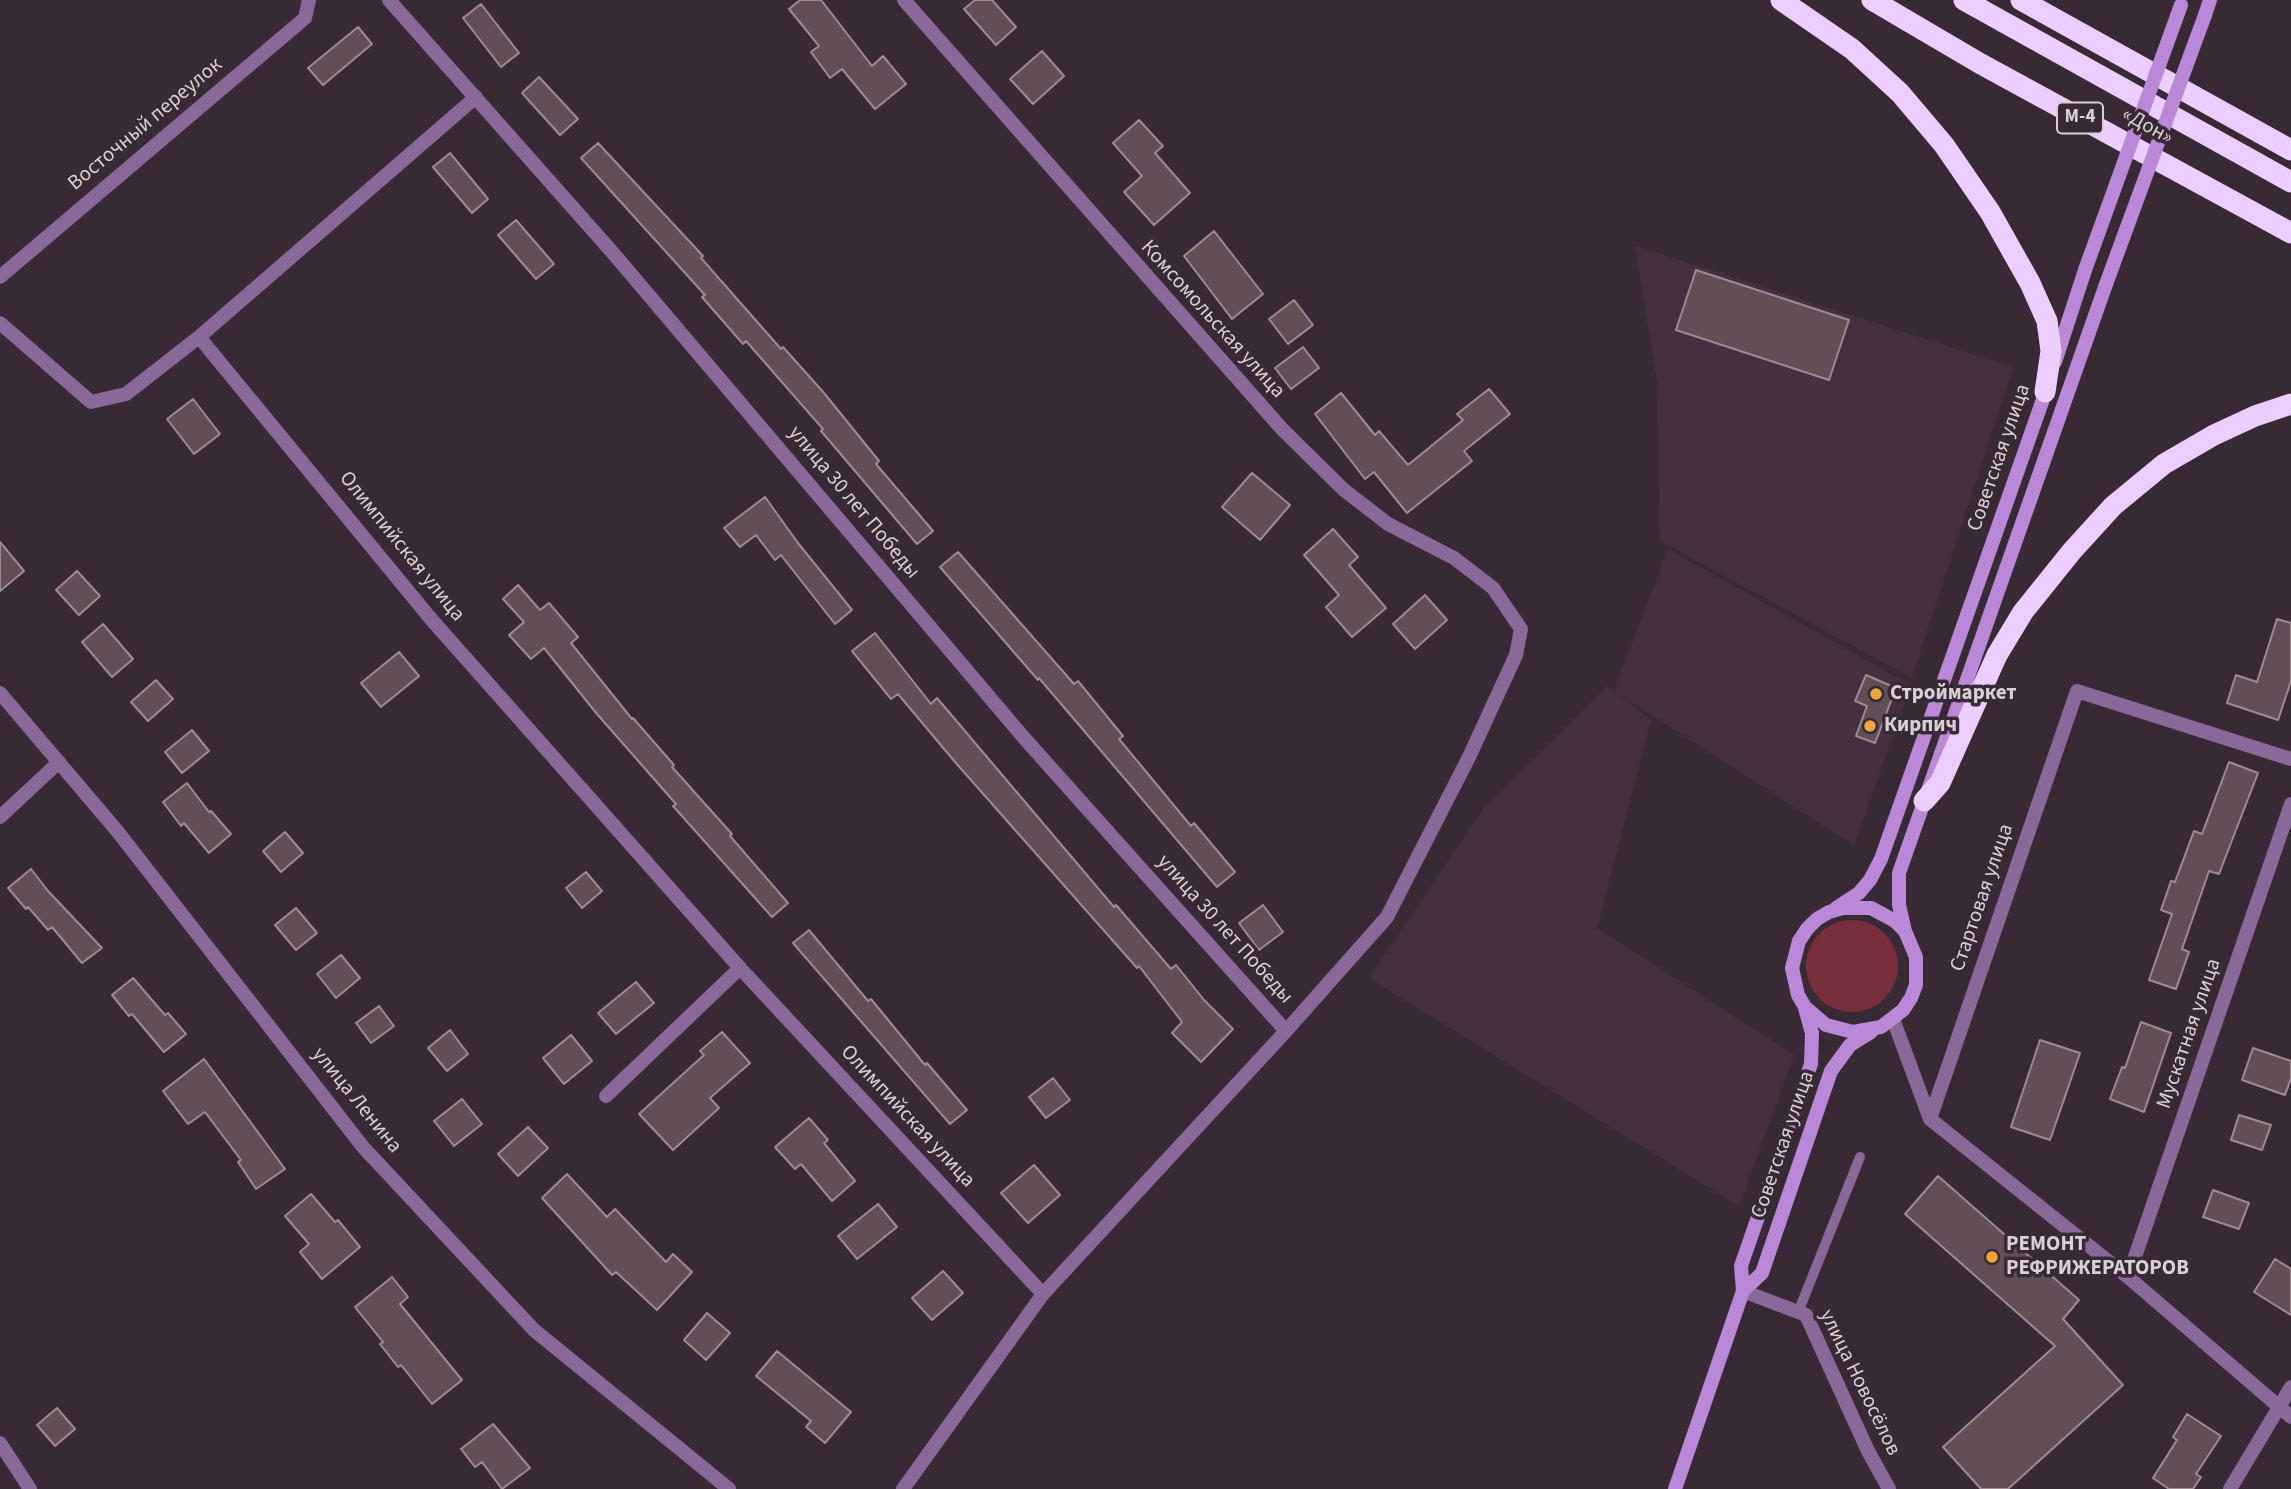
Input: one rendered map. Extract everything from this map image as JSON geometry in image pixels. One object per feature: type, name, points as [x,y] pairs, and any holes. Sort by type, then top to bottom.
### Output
[{"type":"highway","points":[[1781,0],[1852,49],[1900,93],[1944,145],[1990,212],[2031,283],[2047,320],[2051,351],[2045,392]]},
{"type":"highway","name":"«Дон»","points":[[1872,0],[1981,64],[2291,233]]},
{"type":"highway","name":"«Дон»","points":[[1964,0],[2291,182]]},
{"type":"highway","points":[[2021,0],[2291,150]]},
{"type":"highway","points":[[1924,802],[1940,783],[1997,655],[2017,623],[2072,551],[2113,506],[2164,464],[2214,435],[2255,416],[2291,404]]},
{"type":"main road","name":"Советская улица","points":[[1905,931],[1899,905],[1899,873],[2105,287],[2210,0]]},
{"type":"main road","name":"Советская улица","points":[[1829,912],[1858,893],[1870,880],[1881,859],[2045,392],[2085,270],[2182,3]]},
{"type":"main road","points":[[1843,908],[1871,908],[1890,917],[1905,931],[1916,957],[1917,978],[1903,1010],[1887,1023],[1853,1032],[1839,1030],[1820,1021],[1805,1007],[1793,981],[1794,954],[1807,929],[1829,912],[1843,908]]},
{"type":"main road","name":"Советская улица","points":[[1675,1489],[1743,1291],[1741,1266],[1811,1064],[1812,1033],[1805,1007]]},
{"type":"main road","name":"Советская улица","points":[[1743,1291],[1762,1273],[1831,1071],[1850,1045],[1887,1023]]},
{"type":"street","name":"Восточный переулок","points":[[0,277],[305,18],[309,0]]},
{"type":"street","name":"улица 30 лет Победы","points":[[389,0],[613,253],[1025,739],[1286,1031]]},
{"type":"street","name":"Комсомольская улица","points":[[904,0],[1282,429],[1344,490],[1388,524],[1454,558],[1493,588],[1521,629],[1516,655],[1469,757],[1387,917],[1286,1031]]},
{"type":"street","points":[[0,323],[91,401],[127,394],[199,337],[476,97]]},
{"type":"street","name":"Олимпийская улица","points":[[199,337],[431,619],[740,968],[1042,1294]]},
{"type":"street","name":"Стартовая улица","points":[[1930,1119],[2077,691],[2291,760]]},
{"type":"street","name":"улица Ленина","points":[[0,693],[118,832],[363,1147],[534,1330],[729,1489]]},
{"type":"street","points":[[0,817],[59,762]]},
{"type":"street","name":"Мускатная улица","points":[[2129,1277],[2291,804]]},
{"type":"street","points":[[606,1096],[740,968]]},
{"type":"street","points":[[1887,1023],[1930,1119],[2129,1277],[2291,1417]]},
{"type":"street","points":[[903,1489],[1042,1294],[1286,1031]]},
{"type":"street","name":"улица Новосёлов","points":[[1743,1291],[1799,1310],[1806,1315],[1868,1451],[1889,1489]]},
{"type":"street","points":[[2230,1489],[2291,1387]]},
{"type":"street","points":[[0,1443],[30,1489]]},
{"type":"lane","points":[[1799,1310],[1860,1157]]},
{"type":"shaded area","points":[[1635,246],[2013,367],[1912,678],[1660,541],[1657,381]]},
{"type":"shaded area","points":[[1668,549],[1911,685],[1854,845],[1617,693],[1651,720],[1597,928],[1794,1055],[1739,1206],[1369,978],[1484,808],[1608,686],[1614,690]]},
{"type":"shaded area","points":[[1852,920],[1878,928],[1890,940],[1898,966],[1890,992],[1878,1004],[1852,1012],[1826,1004],[1814,992],[1806,966],[1814,940],[1826,928]]},
{"type":"building","points":[[800,0],[821,0],[872,66],[883,56],[906,84],[875,109],[842,69],[830,78],[811,52],[819,46],[789,9]]},
{"type":"building","points":[[975,0],[992,0],[1016,27],[996,45],[964,9]]},
{"type":"building","points":[[481,4],[519,53],[501,67],[463,18]]},
{"type":"building","points":[[358,27],[372,44],[323,85],[308,68]]},
{"type":"building","points":[[1042,51],[1064,76],[1033,104],[1010,79]]},
{"type":"building","points":[[539,77],[578,119],[560,135],[522,93]]},
{"type":"building","points":[[1139,120],[1163,146],[1155,153],[1190,193],[1154,225],[1124,192],[1142,176],[1113,143]]},
{"type":"building","points":[[598,143],[703,256],[701,258],[781,349],[783,347],[824,393],[879,461],[876,464],[933,531],[917,544],[821,431],[823,429],[746,341],[743,344],[702,297],[705,295],[581,158]]},
{"type":"building","points":[[450,153],[488,199],[472,213],[433,167]]},
{"type":"building","points":[[516,220],[554,264],[536,279],[498,235]]},
{"type":"building","points":[[1214,231],[1263,294],[1232,319],[1184,256]]},
{"type":"building","points":[[1696,270],[1849,320],[1829,380],[1676,330]]},
{"type":"building","points":[[1294,300],[1313,325],[1288,344],[1269,319]]},
{"type":"building","points":[[1303,347],[1319,368],[1291,389],[1275,368]]},
{"type":"building","points":[[1489,389],[1510,414],[1464,451],[1472,461],[1407,513],[1374,472],[1365,479],[1315,414],[1341,393],[1375,435],[1379,431],[1408,465],[1463,420],[1457,414]]},
{"type":"building","points":[[193,399],[220,434],[194,454],[167,419]]},
{"type":"building","points":[[1252,473],[1290,505],[1260,540],[1222,507]]},
{"type":"building","points":[[765,497],[852,610],[835,624],[781,555],[775,560],[756,535],[740,547],[724,528]]},
{"type":"building","points":[[1333,529],[1358,557],[1349,565],[1386,608],[1352,637],[1326,607],[1339,595],[1304,555]]},
{"type":"building","points":[[0,542],[24,571],[0,591]]},
{"type":"building","points":[[958,552],[1074,684],[1078,681],[1123,736],[1119,739],[1191,826],[1194,823],[1235,872],[1217,887],[1039,678],[1038,680],[940,567]]},
{"type":"building","points":[[77,571],[100,596],[79,615],[56,590]]},
{"type":"building","points":[[518,585],[540,610],[549,603],[578,637],[571,643],[788,903],[772,917],[673,806],[676,804],[597,714],[544,648],[531,659],[509,635],[524,622],[503,599]]},
{"type":"building","points":[[1425,595],[1447,620],[1415,649],[1393,624]]},
{"type":"building","points":[[2277,619],[2291,623],[2291,681],[2278,720],[2227,703],[2236,675],[2257,682]]},
{"type":"building","points":[[103,624],[133,659],[112,677],[82,642]]},
{"type":"building","points":[[875,633],[931,704],[937,698],[1114,907],[1116,905],[1171,969],[1176,965],[1204,1000],[1233,1029],[1201,1062],[1172,1033],[1182,1022],[1139,966],[1137,968],[898,694],[891,699],[852,651]]},
{"type":"building","points":[[399,652],[419,676],[381,707],[361,683]]},
{"type":"building","points":[[1866,675],[1896,688],[1875,743],[1856,736],[1867,706],[1855,701]]},
{"type":"building","points":[[156,680],[173,699],[148,721],[131,702]]},
{"type":"building","points":[[192,730],[209,751],[182,773],[165,752]]},
{"type":"building","points":[[2229,762],[2258,773],[2219,874],[2209,871],[2182,949],[2189,952],[2176,989],[2149,980],[2172,914],[2161,910],[2171,881],[2175,882],[2194,831],[2202,834]]},
{"type":"building","points":[[187,783],[209,812],[211,811],[231,834],[209,853],[184,823],[181,826],[163,802]]},
{"type":"building","points":[[285,832],[303,853],[281,872],[263,851]]},
{"type":"building","points":[[31,869],[102,948],[82,963],[52,927],[48,930],[8,888]]},
{"type":"building","points":[[586,872],[602,891],[582,908],[566,888]]},
{"type":"building","points":[[1263,905],[1283,932],[1259,950],[1239,923]]},
{"type":"building","points":[[296,908],[317,933],[296,950],[275,925]]},
{"type":"building","points":[[809,930],[868,1001],[871,999],[925,1065],[927,1063],[967,1110],[950,1124],[793,943]]},
{"type":"building","points":[[341,955],[360,978],[336,998],[317,974]]},
{"type":"building","points":[[133,978],[165,1015],[168,1013],[186,1034],[164,1052],[112,995]]},
{"type":"building","points":[[636,982],[654,1003],[616,1034],[598,1013]]},
{"type":"building","points":[[379,1006],[394,1026],[371,1043],[356,1023]]},
{"type":"building","points":[[2141,1022],[2171,1033],[2144,1112],[2110,1099],[2122,1067],[2125,1068]]},
{"type":"building","points":[[450,1030],[468,1054],[447,1071],[428,1048]]},
{"type":"building","points":[[722,1032],[750,1063],[710,1098],[719,1108],[673,1150],[639,1114],[704,1055],[700,1051]]},
{"type":"building","points":[[571,1035],[592,1061],[564,1084],[543,1058]]},
{"type":"building","points":[[2040,1040],[2080,1053],[2050,1140],[2011,1127]]},
{"type":"building","points":[[2253,1048],[2291,1061],[2291,1078],[2285,1095],[2242,1080]]},
{"type":"building","points":[[204,1059],[285,1169],[256,1189],[238,1162],[241,1160],[205,1112],[188,1124],[163,1091]]},
{"type":"building","points":[[1053,1078],[1070,1100],[1046,1118],[1029,1097]]},
{"type":"building","points":[[462,1099],[482,1124],[454,1146],[434,1121]]},
{"type":"building","points":[[2239,1115],[2271,1125],[2262,1150],[2231,1140]]},
{"type":"building","points":[[809,1118],[828,1140],[824,1143],[855,1181],[832,1201],[801,1164],[795,1169],[775,1147]]},
{"type":"building","points":[[528,1127],[548,1148],[518,1176],[498,1154]]},
{"type":"building","points":[[1034,1165],[1060,1195],[1028,1223],[1001,1193]]},
{"type":"building","points":[[567,1174],[607,1217],[615,1209],[666,1262],[673,1254],[692,1272],[657,1310],[616,1272],[612,1275],[542,1198]]},
{"type":"building","points":[[1938,1176],[2079,1300],[2063,1319],[2123,1385],[2008,1489],[1981,1489],[1943,1447],[2055,1346],[1905,1214]]},
{"type":"building","points":[[2213,1190],[2249,1203],[2239,1229],[2203,1217]]},
{"type":"building","points":[[311,1194],[335,1222],[338,1220],[360,1247],[322,1279],[300,1252],[309,1244],[285,1216]]},
{"type":"building","points":[[878,1204],[897,1227],[857,1259],[838,1236]]},
{"type":"building","points":[[2275,1259],[2291,1269],[2291,1315],[2254,1292]]},
{"type":"building","points":[[943,1271],[963,1293],[932,1320],[912,1298]]},
{"type":"building","points":[[392,1277],[408,1297],[400,1304],[462,1380],[432,1404],[401,1365],[398,1367],[380,1344],[383,1342],[355,1307]]},
{"type":"building","points":[[707,1313],[730,1333],[706,1360],[684,1340]]},
{"type":"building","points":[[777,1351],[851,1412],[825,1443],[806,1427],[811,1421],[756,1376]]},
{"type":"building","points":[[57,1408],[75,1429],[55,1446],[37,1425]]},
{"type":"building","points":[[2187,1414],[2221,1436],[2196,1474],[2201,1477],[2193,1489],[2169,1489],[2153,1478],[2177,1440],[2173,1437]]},
{"type":"building","points":[[493,1424],[530,1468],[502,1489],[482,1462],[475,1467],[461,1449]]},
{"type":"place","name":"Строймаркет","points":[[1876,694]]},
{"type":"place","name":"Кирпич","points":[[1870,726]]},
{"type":"place","name":"РЕМОНТ РЕФРИЖЕРАТОРОВ","points":[[1992,1257]]}]
